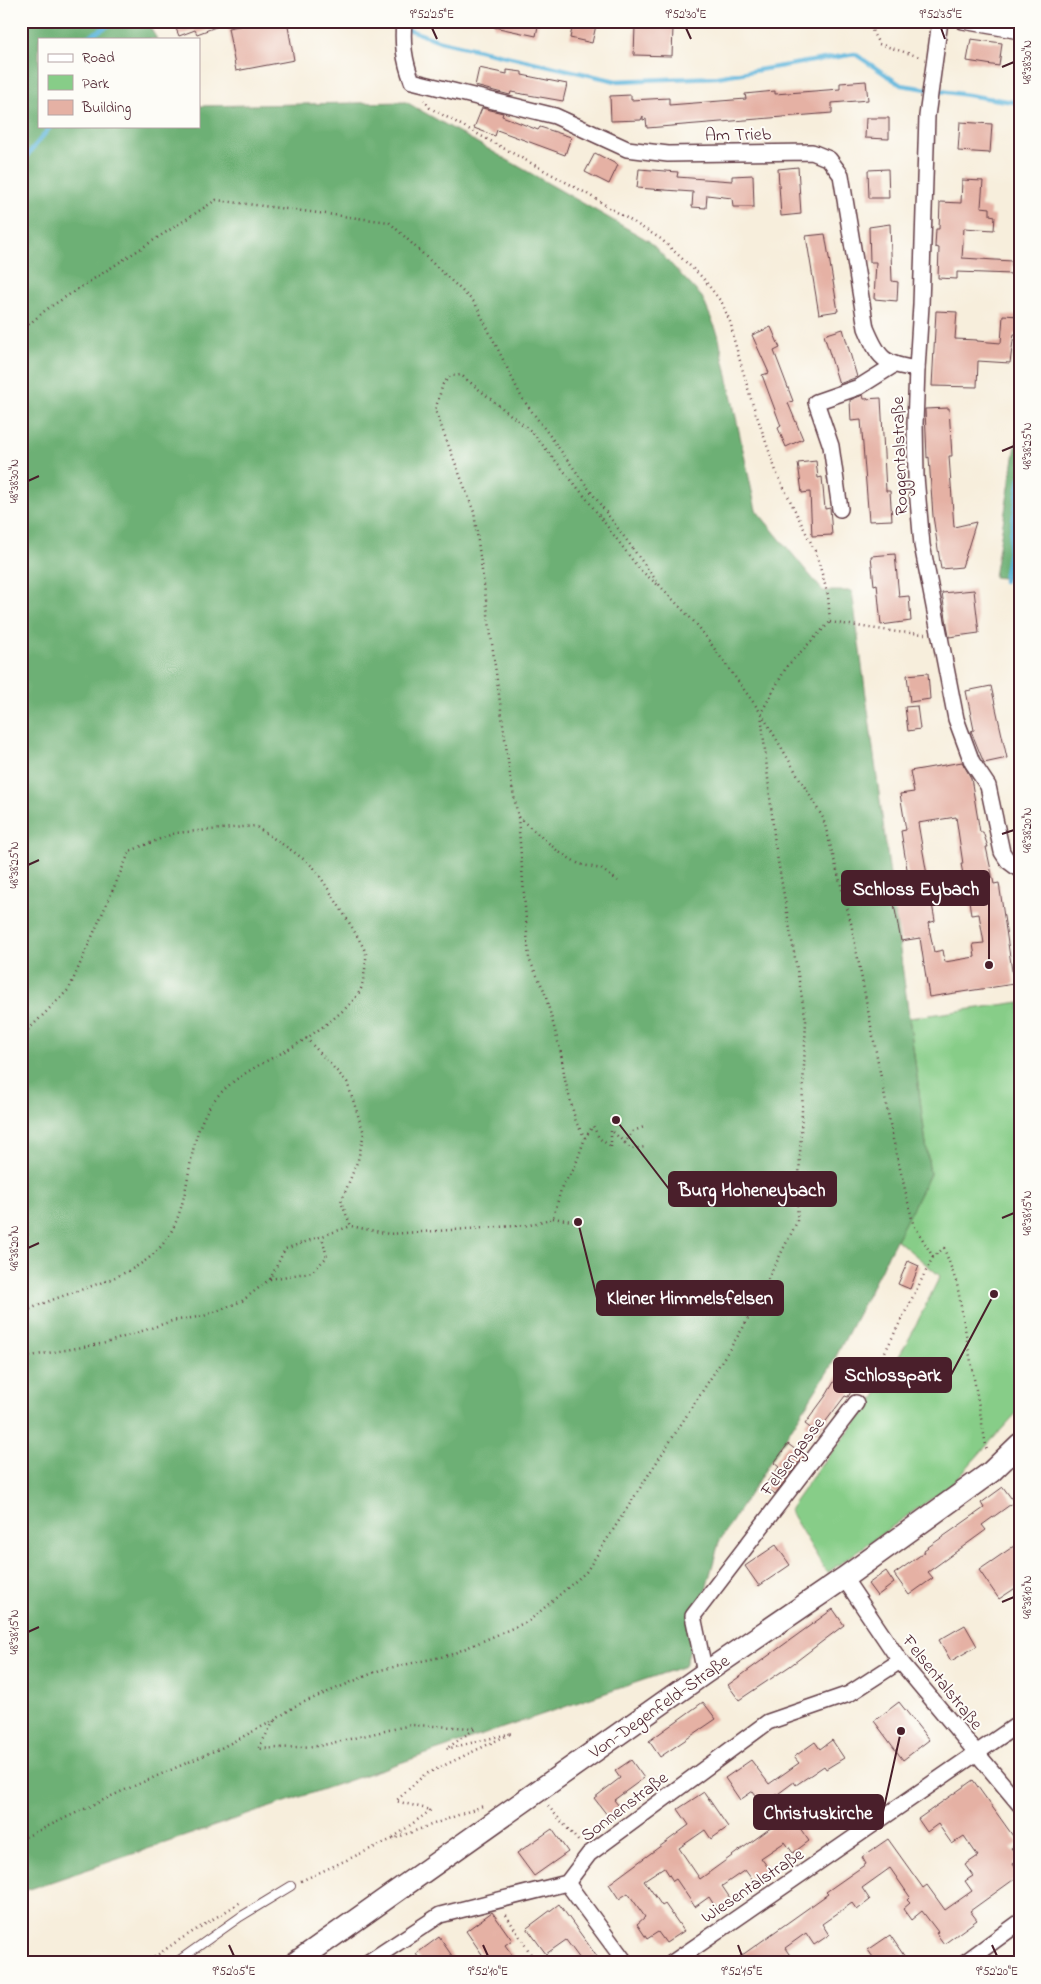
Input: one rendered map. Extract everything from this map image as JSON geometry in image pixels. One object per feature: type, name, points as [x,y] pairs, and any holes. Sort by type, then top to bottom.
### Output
[{"type":"main road","name":"Von-Degenfeld-Straße","points":[[295,1963],[705,1673],[844,1578],[991,1472],[1020,1444]]},
{"type":"street","points":[[404,21],[402,40],[404,61],[412,81]]},
{"type":"street","name":"Roggentalstraße","points":[[940,21],[929,100],[917,369],[916,468],[920,526],[922,546],[956,719],[972,762],[988,786],[1002,852],[1008,861],[1020,870]]},
{"type":"street","points":[[962,21],[1020,31]]},
{"type":"street","name":"Am Trieb","points":[[412,81],[555,116],[627,149],[668,154],[812,152],[829,159],[841,175],[866,328],[876,351],[894,365]]},
{"type":"street","points":[[840,510],[831,446],[816,402],[858,387],[894,365],[917,369]]},
{"type":"street","name":"Felsengasse","points":[[705,1673],[693,1616],[856,1403]]},
{"type":"street","name":"Felsentalstraße","points":[[844,1578],[900,1661],[1020,1805]]},
{"type":"street","name":"Sonnenstraße","points":[[567,1883],[589,1854],[768,1722],[849,1694],[900,1661]]},
{"type":"street","name":"Wiesentalstraße","points":[[672,1963],[1020,1724]]},
{"type":"street","points":[[367,1963],[440,1915],[567,1883],[626,1963]]},
{"type":"street","points":[[964,1963],[1020,1922]]},
{"type":"lane","points":[[174,1963],[240,1917],[291,1886]]},
{"type":"path","points":[[870,21],[873,33],[880,44],[934,61]]},
{"type":"path","points":[[21,1839],[118,1793],[221,1748],[274,1720],[294,1706],[380,1670],[450,1654],[528,1621],[586,1572],[744,1328],[798,1222],[806,1021],[775,844],[761,713],[787,666],[830,622],[828,595],[816,553],[776,474],[751,399],[731,324],[722,303],[703,278],[661,239],[584,192],[430,108],[412,81]]},
{"type":"path","points":[[21,331],[47,309],[216,200],[390,222],[475,303],[522,398],[661,587],[698,626],[761,713],[823,818],[851,923],[893,1139],[913,1223],[933,1257]]},
{"type":"path","points":[[585,1138],[576,1122],[565,1080],[561,1053],[544,990],[529,959],[518,817],[510,775],[474,512],[435,410],[443,384],[450,376],[461,376],[532,432],[586,498],[639,569],[661,587]]},
{"type":"path","points":[[830,622],[897,632],[940,634]]},
{"type":"path","points":[[518,817],[559,852],[579,864],[601,869],[618,881]]},
{"type":"path","points":[[21,1037],[69,989],[130,851],[175,833],[255,826],[314,868],[367,952],[361,990],[341,1011],[306,1038],[250,1070],[223,1090],[208,1109],[193,1150],[184,1201],[170,1235],[148,1258],[124,1273],[79,1289],[21,1314]]},
{"type":"path","points":[[306,1038],[347,1082],[364,1133],[358,1160],[341,1202],[351,1226]]},
{"type":"path","points":[[554,1218],[562,1186],[574,1169],[585,1138],[592,1126],[599,1138],[611,1147],[611,1130],[632,1149],[646,1147]]},
{"type":"path","points":[[624,1143],[633,1131],[644,1127]]},
{"type":"path","points":[[21,1360],[25,1357],[106,1343],[172,1321],[204,1316],[242,1301],[270,1279],[285,1249],[351,1226],[389,1234],[530,1225],[554,1218],[578,1222]]},
{"type":"path","points":[[270,1279],[312,1272],[327,1257],[322,1237]]},
{"type":"path","points":[[856,1403],[885,1352],[933,1257],[944,1248],[957,1284],[988,1456]]},
{"type":"path","points":[[274,1720],[258,1749],[319,1746],[411,1725],[476,1728],[446,1749],[512,1733],[424,1775],[396,1801],[431,1810],[390,1840]]},
{"type":"path","points":[[536,1793],[589,1854]]},
{"type":"path","points":[[291,1886],[390,1840],[483,1806]]},
{"type":"path","points":[[146,1963],[239,1902],[267,1900]]},
{"type":"path","points":[[497,1901],[532,1956]]},
{"type":"green space","points":[[21,21],[146,21],[156,38],[38,38],[38,128],[200,128],[200,106],[406,102],[649,241],[702,297],[718,334],[756,510],[823,591],[852,591],[930,1174],[830,1368],[719,1542],[685,1666],[21,1892]]},
{"type":"green space","points":[[1020,422],[1020,528],[1011,579],[994,577]]},
{"type":"green space","points":[[1020,1002],[1020,1409],[952,1484],[827,1573],[789,1510],[818,1469],[870,1406],[910,1337],[940,1276],[896,1239],[930,1174],[909,1018]]},
{"type":"building","points":[[173,21],[229,22],[197,34],[195,30],[179,36]]},
{"type":"building","points":[[264,21],[287,21],[294,60],[236,71],[228,28]]},
{"type":"building","points":[[494,21],[539,21],[536,36],[494,27]]},
{"type":"building","points":[[582,21],[597,21],[592,43],[570,38],[573,24],[581,25]]},
{"type":"building","points":[[635,26],[673,27],[672,56],[634,55]]},
{"type":"building","points":[[971,39],[1002,43],[999,66],[967,61]]},
{"type":"building","points":[[479,68],[507,74],[507,70],[522,72],[522,75],[567,84],[563,101],[511,92],[510,95],[475,86]]},
{"type":"building","points":[[866,81],[868,100],[832,103],[832,113],[647,128],[646,119],[643,120],[643,116],[641,120],[611,121],[610,96],[631,95],[631,100],[669,98],[669,105],[746,99],[745,94],[775,91],[775,94],[840,89],[840,83]]},
{"type":"building","points":[[482,108],[503,113],[502,116],[538,130],[540,127],[571,137],[565,155],[497,130],[495,136],[474,128]]},
{"type":"building","points":[[866,118],[889,118],[889,139],[865,138]]},
{"type":"building","points":[[960,122],[992,124],[990,153],[958,151]]},
{"type":"building","points":[[595,153],[618,165],[609,184],[585,172]]},
{"type":"building","points":[[798,167],[801,214],[781,216],[778,169]]},
{"type":"building","points":[[639,169],[678,172],[677,177],[732,181],[732,176],[753,175],[754,207],[733,207],[732,198],[707,195],[706,208],[692,207],[693,192],[637,188]]},
{"type":"building","points":[[888,169],[889,198],[869,198],[868,170]]},
{"type":"building","points":[[962,180],[983,181],[981,207],[990,208],[990,215],[995,216],[994,230],[964,228],[962,258],[1012,261],[1012,274],[957,272],[957,279],[938,278],[939,248],[935,247],[936,229],[939,229],[940,202],[961,203]]},
{"type":"building","points":[[890,224],[892,281],[898,282],[897,301],[874,299],[876,262],[870,262],[869,227]]},
{"type":"building","points":[[825,234],[838,311],[819,314],[806,236]]},
{"type":"building","points":[[936,311],[957,312],[955,339],[1001,343],[1003,315],[1020,316],[1020,334],[1014,334],[1010,363],[978,361],[977,387],[932,386]]},
{"type":"building","points":[[771,327],[780,348],[774,351],[793,401],[788,403],[803,439],[786,447],[778,428],[781,426],[762,375],[769,373],[752,335]]},
{"type":"building","points":[[843,329],[857,377],[839,384],[824,335]]},
{"type":"building","points":[[863,395],[864,399],[881,398],[886,491],[890,491],[892,520],[869,521],[861,420],[851,421],[850,400]]},
{"type":"building","points":[[949,408],[952,456],[949,456],[954,527],[976,522],[962,567],[941,569],[933,516],[929,457],[927,458],[925,409]]},
{"type":"building","points":[[816,461],[818,478],[822,477],[825,509],[830,508],[832,535],[812,536],[810,492],[802,493],[798,463]]},
{"type":"building","points":[[895,554],[899,597],[909,596],[911,621],[881,625],[877,584],[874,585],[871,556]]},
{"type":"building","points":[[974,590],[979,633],[949,637],[942,593]]},
{"type":"building","points":[[928,673],[930,699],[910,702],[907,675]]},
{"type":"building","points":[[991,686],[1007,758],[984,763],[971,731],[974,730],[966,691]]},
{"type":"building","points":[[917,706],[920,729],[908,731],[905,707]]},
{"type":"building","points":[[962,762],[971,778],[980,832],[983,832],[988,847],[986,847],[994,884],[999,883],[1014,984],[929,997],[920,938],[901,941],[889,878],[908,875],[901,831],[906,830],[900,794],[914,792],[910,771]],"holes":[[[956,817],[963,864],[961,864],[964,879],[966,878],[971,915],[979,914],[984,943],[973,944],[975,957],[945,962],[943,950],[934,952],[928,923],[935,921],[918,823]]]},
{"type":"building","points":[[908,1261],[919,1266],[910,1289],[898,1284]]},
{"type":"building","points":[[842,1368],[859,1377],[848,1397],[845,1396],[817,1433],[805,1424],[827,1394]]},
{"type":"building","points":[[788,1444],[804,1456],[775,1494],[764,1486],[779,1467],[774,1463]]},
{"type":"building","points":[[1003,1487],[1014,1502],[982,1525],[986,1530],[928,1572],[933,1578],[909,1595],[894,1574],[925,1552],[924,1550],[984,1508],[981,1503]]},
{"type":"building","points":[[776,1545],[790,1565],[759,1586],[745,1566]]},
{"type":"building","points":[[1014,1546],[1020,1555],[1020,1585],[999,1599],[979,1570]]},
{"type":"building","points":[[886,1571],[894,1583],[877,1596],[868,1584]]},
{"type":"building","points":[[833,1609],[844,1625],[790,1666],[739,1700],[728,1685]]},
{"type":"building","points":[[965,1625],[977,1646],[951,1661],[939,1640]]},
{"type":"building","points":[[703,1702],[716,1719],[660,1757],[649,1741]]},
{"type":"building","points":[[899,1702],[929,1740],[903,1760],[874,1721]]},
{"type":"building","points":[[832,1740],[844,1758],[826,1769],[824,1766],[796,1785],[794,1782],[763,1805],[753,1791],[740,1800],[725,1778],[751,1760],[769,1784],[799,1763],[794,1757],[815,1742],[820,1749]]},
{"type":"building","points":[[631,1760],[644,1778],[614,1800],[623,1811],[611,1820],[594,1798],[620,1778],[615,1771]]},
{"type":"building","points":[[973,1780],[1018,1843],[1011,1848],[1020,1859],[1013,1864],[1020,1875],[970,1911],[977,1920],[944,1944],[936,1933],[938,1932],[922,1911],[911,1920],[903,1909],[910,1903],[907,1900],[910,1897],[890,1868],[862,1888],[870,1900],[857,1910],[852,1903],[822,1924],[829,1935],[814,1945],[806,1933],[785,1948],[795,1963],[773,1963],[770,1958],[763,1963],[731,1963],[828,1894],[826,1892],[866,1864],[862,1857],[888,1839],[923,1888],[927,1885],[945,1910],[972,1891],[965,1881],[973,1876],[965,1865],[978,1856],[964,1836],[952,1844],[938,1824],[927,1832],[918,1819]]},
{"type":"building","points":[[704,1792],[728,1827],[711,1839],[705,1830],[679,1848],[700,1879],[790,1814],[809,1841],[793,1853],[785,1842],[761,1858],[770,1870],[754,1882],[745,1870],[722,1886],[730,1898],[716,1908],[709,1897],[695,1907],[676,1879],[673,1881],[664,1867],[644,1880],[662,1906],[665,1904],[684,1931],[666,1943],[658,1932],[647,1939],[637,1924],[645,1917],[628,1893],[619,1899],[609,1884],[689,1825],[678,1809]]},
{"type":"building","points":[[552,1829],[568,1852],[534,1876],[517,1853]]},
{"type":"building","points":[[559,1904],[601,1963],[583,1963],[566,1940],[546,1954],[527,1928]]},
{"type":"building","points":[[492,1912],[512,1940],[505,1945],[518,1963],[488,1963],[466,1931]]},
{"type":"building","points":[[890,1935],[909,1963],[877,1963],[868,1950]]},
{"type":"building","points":[[439,1937],[457,1963],[422,1963],[416,1954]]},
{"type":"waterway","points":[[86,38],[117,21]]},
{"type":"waterway","points":[[384,21],[440,41],[616,81],[717,77],[855,54],[901,85],[1020,103]]},
{"type":"waterway","points":[[21,163],[49,128]]},
{"type":"waterway","points":[[1004,581],[1020,478]]},
{"type":"place","name":"Schloss Eybach","points":[[989,965]]},
{"type":"place","name":"Burg Hoheneybach","points":[[616,1120]]},
{"type":"place","name":"Kleiner Himmelsfelsen","points":[[578,1222]]},
{"type":"place","name":"Schlosspark","points":[[994,1294]]},
{"type":"place","name":"Christuskirche","points":[[901,1731]]}]
